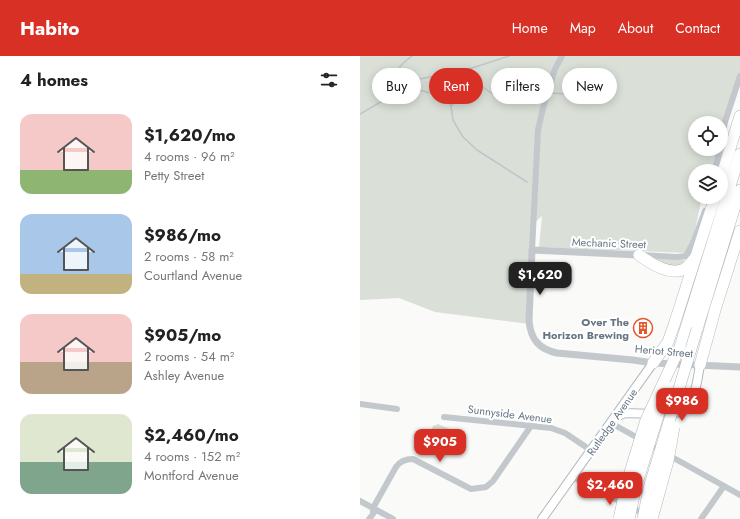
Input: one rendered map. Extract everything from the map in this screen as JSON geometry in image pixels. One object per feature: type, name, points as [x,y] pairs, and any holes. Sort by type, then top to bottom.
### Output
[{"type":"highway","points":[[725,164],[740,116]]},
{"type":"highway","points":[[629,519],[636,486],[740,154]]},
{"type":"highway","points":[[643,519],[649,488],[740,190]]},
{"type":"highway","points":[[639,255],[647,261],[663,268],[675,271],[683,270],[712,204]]},
{"type":"highway","points":[[700,365],[740,231]]},
{"type":"highway","points":[[653,363],[668,342],[674,325],[690,257]]},
{"type":"highway","points":[[619,519],[627,482],[646,420],[680,347]]},
{"type":"highway","points":[[653,519],[668,462],[685,372]]},
{"type":"main road","name":"Rutledge Avenue","points":[[542,519],[592,451],[653,363]]},
{"type":"main road","points":[[613,420],[625,413],[640,412],[665,415],[680,412],[689,404],[696,389],[700,365]]},
{"type":"street","points":[[532,250],[538,130],[548,90],[562,56]]},
{"type":"street","points":[[727,116],[740,76]]},
{"type":"street","points":[[690,257],[708,204]]},
{"type":"street","name":"Mechanic Street","points":[[532,250],[639,255]]},
{"type":"street","name":"Heriot Street","points":[[532,250],[529,321],[530,331],[540,345],[548,351],[653,363],[740,367]]},
{"type":"street","points":[[360,404],[397,409]]},
{"type":"street","name":"Sunnyside Avenue","points":[[444,417],[543,427],[565,433],[592,451]]},
{"type":"street","points":[[613,420],[740,495]]},
{"type":"street","points":[[369,519],[373,514],[373,508],[396,467],[405,460],[416,461],[467,488],[475,489],[486,487],[493,481],[531,426]]},
{"type":"street","points":[[573,477],[653,519]]},
{"type":"street","points":[[701,519],[724,486]]},
{"type":"street","points":[[360,501],[393,519]]},
{"type":"shaded area","points":[[360,56],[740,56],[740,76],[728,118],[728,116],[688,116],[688,156],[718,156],[717,164],[688,164],[688,204],[701,204],[695,230],[687,253],[539,247],[542,216],[532,225],[529,324],[435,312],[399,298],[360,300]]},
{"type":"shaded area","points":[[650,257],[684,258],[684,263],[682,267],[670,267]]},
{"type":"shaded area","points":[[438,424],[450,429],[448,435],[442,433],[436,434],[431,431],[433,426]]},
{"type":"waterway","points":[[399,68],[412,56]]},
{"type":"waterway","points":[[360,114],[420,79],[472,68],[509,56]]},
{"type":"waterway","points":[[451,106],[467,89],[481,86],[491,93]]},
{"type":"waterway","points":[[421,90],[446,98],[451,106],[453,120],[463,137],[477,150],[527,182]]},
{"type":"waterway","points":[[554,93],[562,94]]},
{"type":"place","name":"Over The Horizon Brewing","points":[[643,328]]}]
